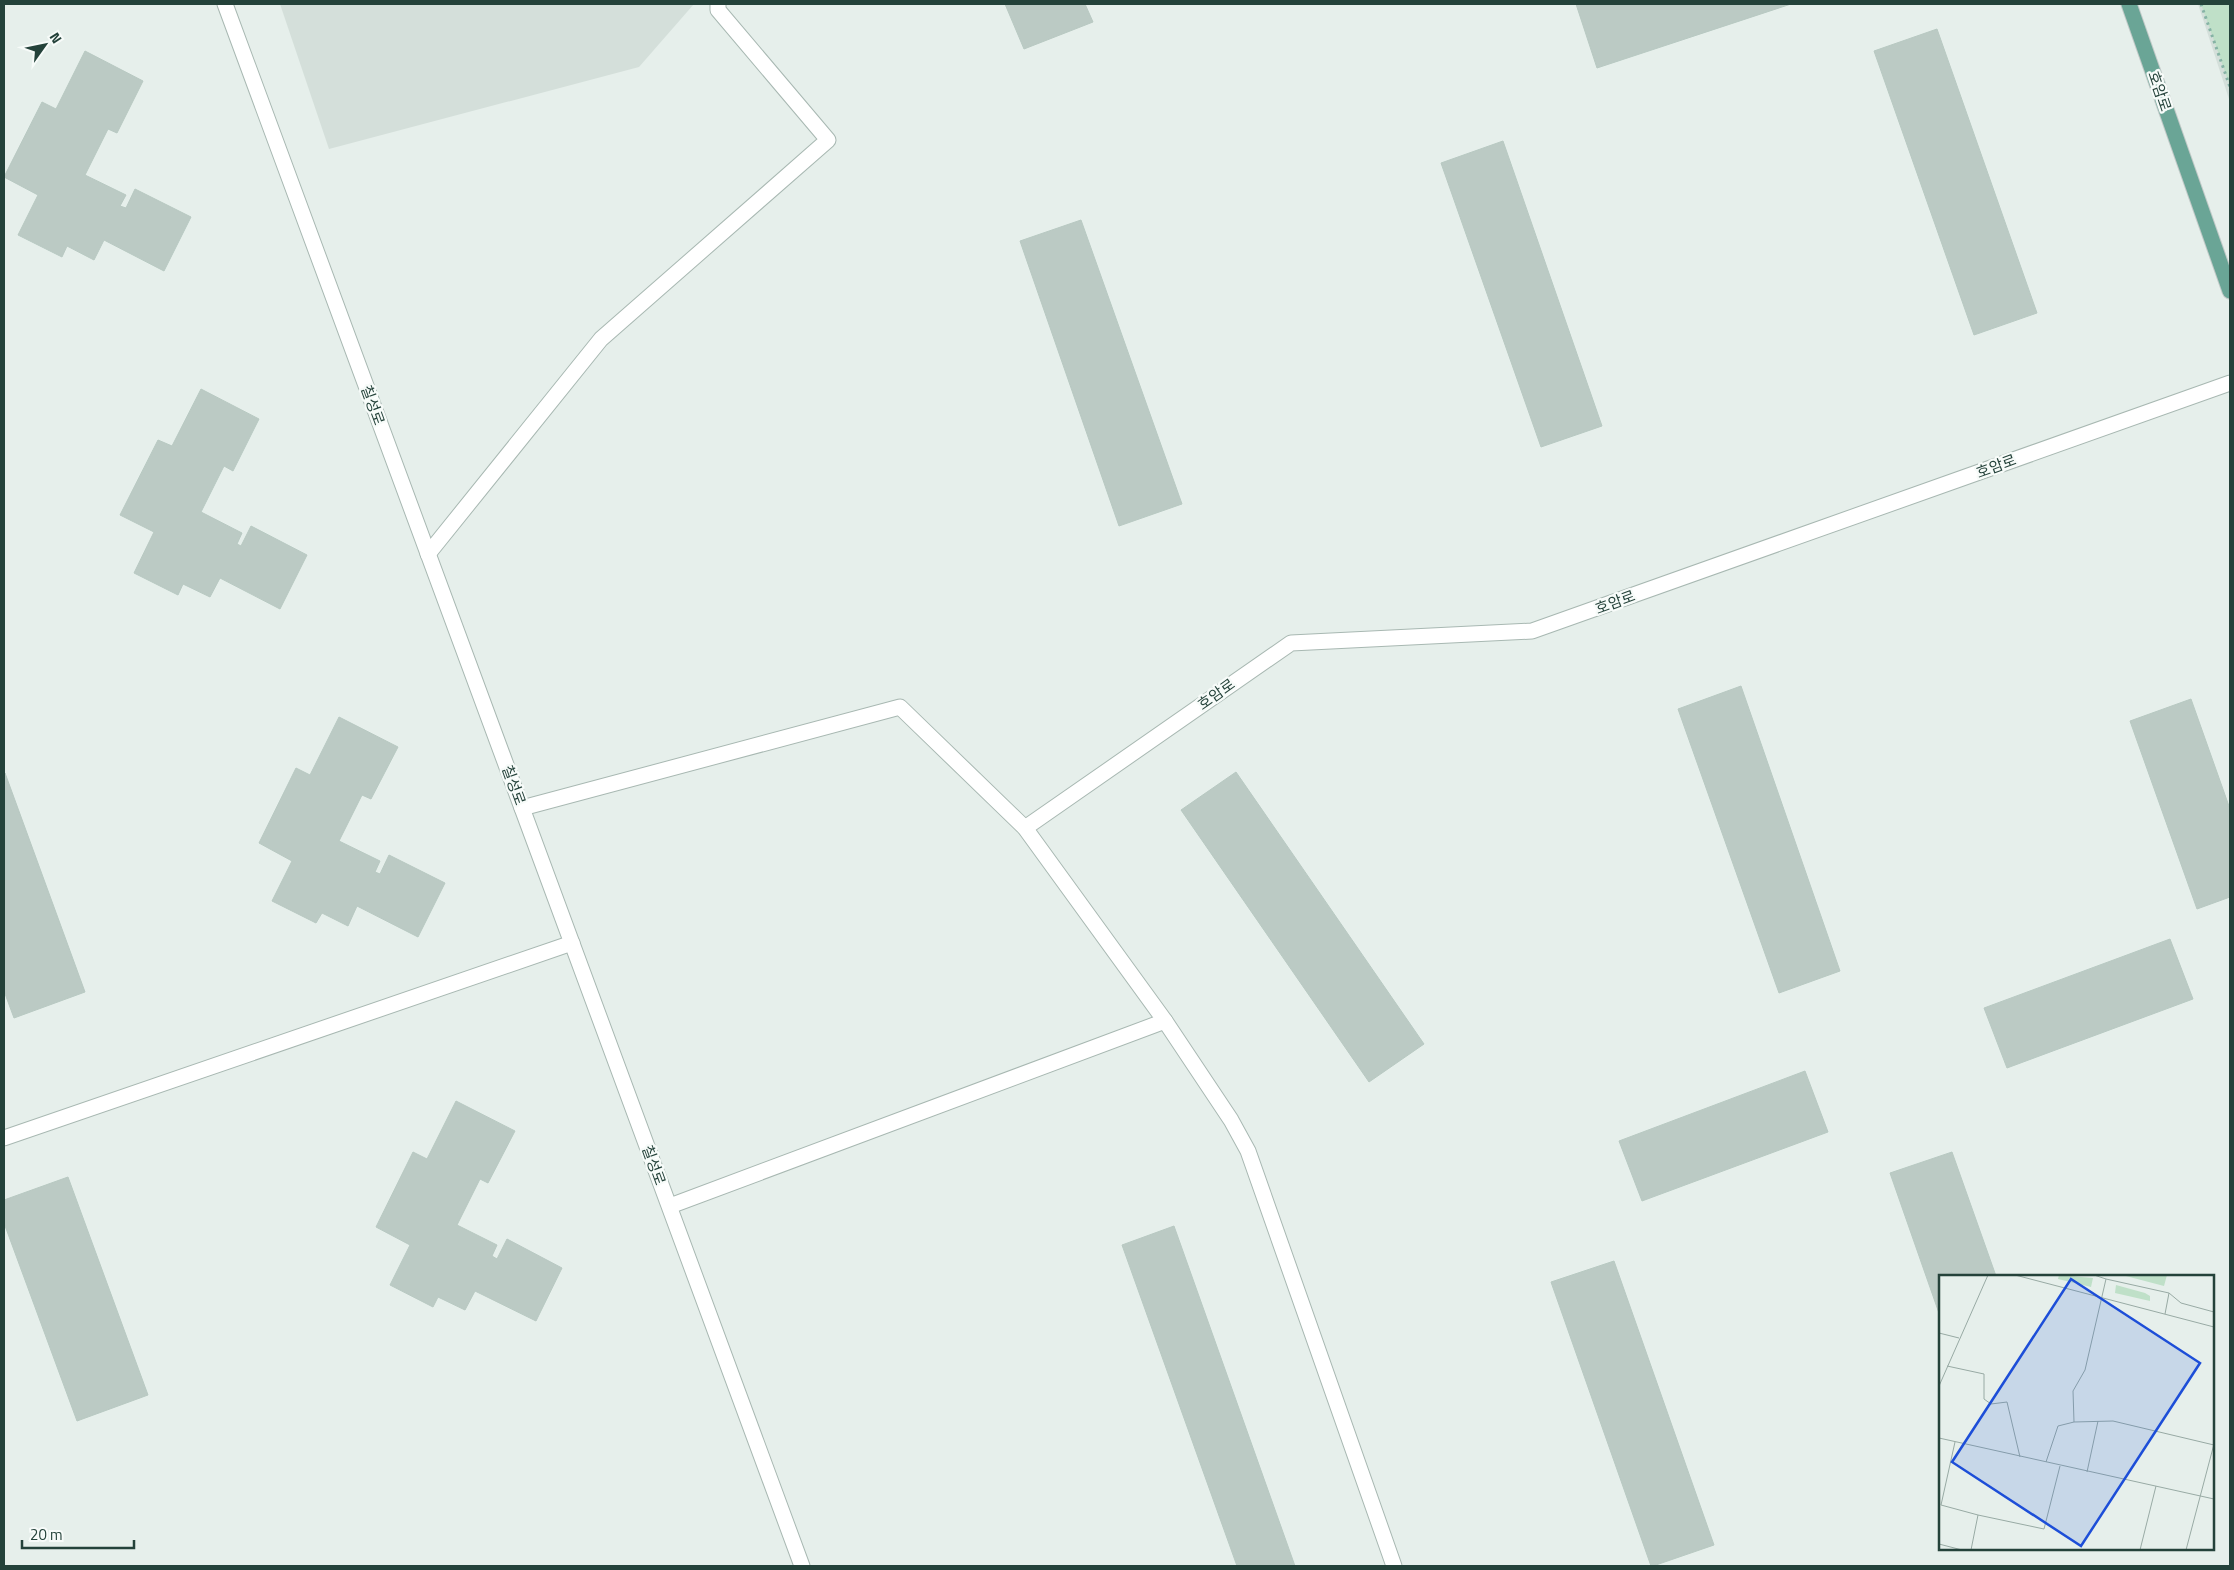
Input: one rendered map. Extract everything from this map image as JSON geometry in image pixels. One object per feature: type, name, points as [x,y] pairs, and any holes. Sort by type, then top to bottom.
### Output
[{"type":"main road","name":"호암로","points":[[2129,4],[2230,291]]},
{"type":"street","name":"칠성로","points":[[225,4],[802,1566]]},
{"type":"street","points":[[428,554],[601,339],[828,140],[718,10],[718,4]]},
{"type":"street","name":"호암로","points":[[1025,828],[1291,643],[1532,632],[2230,383]]},
{"type":"street","points":[[522,808],[900,707],[1025,828],[1164,1021],[1231,1120],[1248,1151],[1394,1566]]},
{"type":"street","points":[[4,1138],[572,943]]},
{"type":"street","points":[[670,1206],[1164,1021]]},
{"type":"path","points":[[2201,4],[2230,87]]},
{"type":"shaded area","points":[[280,4],[694,4],[639,67],[329,149]]},
{"type":"shaded area","points":[[2198,4],[2230,4],[2230,102]]},
{"type":"green space","points":[[2201,4],[2230,4],[2230,86]]},
{"type":"building","points":[[1005,4],[1085,4],[1093,22],[1024,49]]},
{"type":"building","points":[[1576,4],[1791,4],[1597,68]]},
{"type":"building","points":[[1937,29],[2037,313],[1974,335],[1874,51]]},
{"type":"building","points":[[85,51],[143,81],[117,133],[108,129],[85,175],[126,195],[120,206],[126,208],[135,189],[191,217],[164,271],[104,240],[94,260],[67,246],[62,257],[18,235],[38,195],[4,177],[42,102],[56,109]]},
{"type":"building","points":[[1503,141],[1602,426],[1541,447],[1441,163]]},
{"type":"building","points":[[1081,220],[1182,504],[1119,526],[1020,241]]},
{"type":"building","points":[[201,389],[259,419],[233,471],[224,466],[201,512],[242,533],[237,544],[241,546],[251,526],[307,555],[280,609],[220,578],[210,597],[183,584],[178,595],[134,573],[154,532],[120,515],[158,440],[172,446]]},
{"type":"building","points":[[1741,686],[1840,971],[1779,993],[1678,709]]},
{"type":"building","points":[[2191,699],[2230,809],[2230,897],[2197,909],[2130,721]]},
{"type":"building","points":[[339,717],[398,747],[371,799],[362,795],[339,841],[380,861],[375,872],[380,874],[389,855],[445,883],[418,937],[357,906],[348,926],[322,913],[316,923],[272,901],[292,861],[259,843],[296,768],[310,775]]},
{"type":"building","points":[[1236,772],[1424,1044],[1369,1082],[1181,810]]},
{"type":"building","points":[[5,773],[85,992],[14,1018],[4,991]]},
{"type":"building","points":[[2170,939],[2193,999],[2007,1068],[1984,1008]]},
{"type":"building","points":[[1805,1071],[1828,1132],[1642,1201],[1619,1141]]},
{"type":"building","points":[[456,1101],[515,1131],[488,1183],[480,1179],[457,1225],[497,1245],[492,1256],[497,1259],[507,1239],[562,1268],[536,1321],[475,1291],[465,1310],[438,1297],[433,1307],[390,1285],[410,1245],[376,1227],[413,1152],[427,1159]]},
{"type":"building","points":[[1952,1152],[1996,1275],[1939,1275],[1939,1313],[1890,1173]]},
{"type":"building","points":[[68,1177],[148,1395],[77,1421],[4,1223],[4,1200]]},
{"type":"building","points":[[1174,1226],[1295,1566],[1237,1566],[1122,1245]]},
{"type":"building","points":[[1614,1261],[1714,1545],[1653,1566],[1651,1566],[1551,1282]]}]
